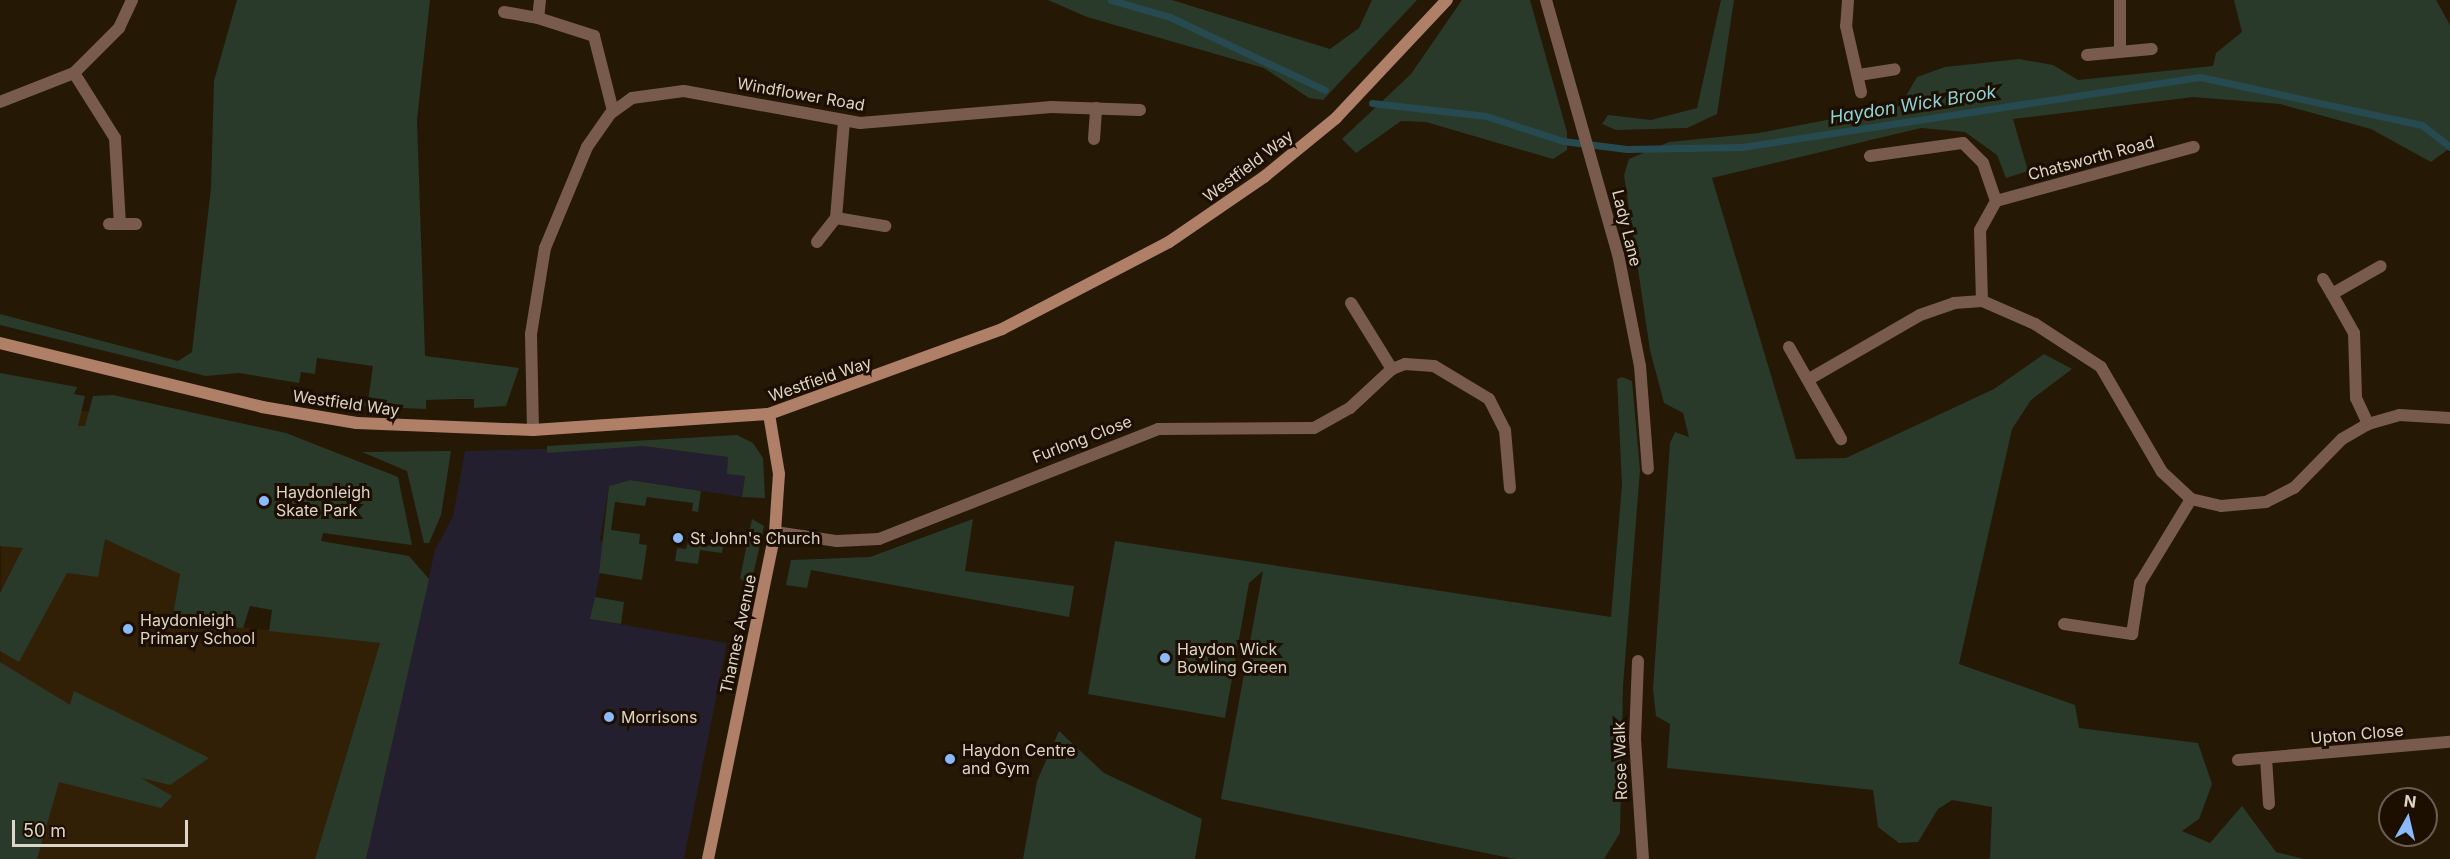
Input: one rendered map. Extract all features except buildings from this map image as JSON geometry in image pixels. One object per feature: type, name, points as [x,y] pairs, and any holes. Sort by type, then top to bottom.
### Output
[{"type":"main road","name":"Westfield Way","points":[[0,343],[18,351],[331,420],[412,428],[533,430],[770,414],[1002,329],[1102,280],[1198,224],[1302,147],[1336,118],[1447,0]]},
{"type":"main road","name":"Westfield Way","points":[[0,352],[18,351]]},
{"type":"main road","name":"Thames Avenue","points":[[708,859],[776,532],[779,474],[770,414]]},
{"type":"street","points":[[0,102],[74,73],[119,28],[132,0]]},
{"type":"street","points":[[538,18],[540,0]]},
{"type":"street","name":"Lady Lane","points":[[1546,0],[1586,132],[1639,358],[1648,469]]},
{"type":"street","points":[[1848,0],[1846,26],[1859,75],[1861,92]]},
{"type":"street","points":[[2120,0],[2120,48]]},
{"type":"street","points":[[504,12],[538,18],[594,36],[613,111]]},
{"type":"street","points":[[2087,55],[2120,48],[2152,49]]},
{"type":"street","points":[[1859,75],[1895,69]]},
{"type":"street","points":[[74,73],[115,138],[114,224],[135,224]]},
{"type":"street","name":"Windflower Road","points":[[533,430],[531,334],[543,257],[572,176],[613,111],[646,93],[672,90],[844,120],[1096,108],[1140,110]]},
{"type":"street","points":[[1094,139],[1096,108]]},
{"type":"street","points":[[817,242],[836,218],[844,120]]},
{"type":"street","points":[[1870,156],[1963,143],[1983,163],[1996,201],[1980,230],[1982,301]]},
{"type":"street","name":"Chatsworth Road","points":[[1996,201],[2194,147]]},
{"type":"street","points":[[836,218],[885,226]]},
{"type":"street","points":[[2332,294],[2381,266]]},
{"type":"street","points":[[2323,279],[2354,333],[2356,398],[2367,424]]},
{"type":"street","points":[[1811,378],[1920,315],[1954,303],[1982,301],[2036,324],[2101,367],[2162,472],[2191,499],[2238,506],[2279,497],[2342,439],[2367,424],[2399,415],[2450,418]]},
{"type":"street","points":[[1351,303],[1392,369],[1434,366],[1489,399],[1505,430],[1510,488]]},
{"type":"street","points":[[1789,346],[1811,378],[1841,439]]},
{"type":"street","name":"Furlong Close","points":[[776,532],[837,541],[879,539],[1158,429],[1314,428],[1350,408],[1392,369]]},
{"type":"street","points":[[2064,624],[2132,634],[2140,583],[2191,499]]},
{"type":"street","name":"Rose Walk","points":[[1638,661],[1635,739],[1643,859]]},
{"type":"street","name":"Upton Close","points":[[2238,760],[2450,742]]},
{"type":"street","points":[[2266,758],[2269,804]]},
{"type":"shaded area","name":"Haydonleigh Primary School","points":[[1,397],[205,432],[172,619],[380,643],[315,859],[0,859]]},
{"type":"shaded area","points":[[643,446],[729,457],[745,476],[742,497],[630,480],[609,486],[600,540],[606,542],[591,619],[727,643],[684,859],[366,859],[435,550],[453,516],[465,451]]},
{"type":"green space","points":[[237,0],[430,0],[417,120],[425,356],[519,368],[506,406],[474,408],[474,399],[457,399],[426,400],[426,409],[350,406],[312,393],[368,401],[373,366],[317,358],[315,374],[301,372],[299,383],[239,373],[206,376],[0,325],[0,314],[178,361],[192,352],[211,188],[214,81]]},
{"type":"green space","points":[[1048,0],[1172,0],[1330,49],[1359,28],[1372,0],[1417,0],[1323,100],[1309,98],[1264,68],[1087,17]]},
{"type":"green space","points":[[1462,0],[1530,0],[1567,132],[1567,150],[1553,159],[1426,122],[1401,121],[1356,153],[1342,139],[1411,74]]},
{"type":"green space","points":[[1721,0],[1734,0],[1717,114],[1687,128],[1616,130],[1602,124],[1608,115],[1651,120],[1697,108]]},
{"type":"green space","points":[[2234,0],[2436,0],[2450,25],[2450,148],[2431,162],[2371,129],[2280,104],[2193,97],[2013,119],[2028,171],[2006,178],[1997,155],[1965,132],[1921,128],[1712,178],[1796,459],[1846,458],[1994,389],[2044,354],[2072,369],[2031,400],[2012,429],[1959,664],[2075,705],[2079,728],[2198,743],[2212,784],[2199,819],[2182,831],[2210,843],[2242,806],[2276,852],[2304,859],[1990,859],[1992,807],[1952,800],[1938,809],[1918,842],[1899,843],[1878,827],[1873,790],[1667,768],[1670,724],[1656,716],[1653,689],[1670,443],[1675,432],[1689,437],[1683,413],[1664,403],[1650,350],[1624,175],[1629,159],[1669,142],[1759,133],[1900,106],[1917,77],[1945,67],[2019,59],[2053,65],[2078,80],[2213,66],[2216,53],[2242,32]]},
{"type":"green space","points":[[0,373],[77,387],[74,394],[85,396],[78,426],[85,426],[93,396],[113,395],[286,433],[398,477],[412,545],[323,533],[321,541],[409,556],[429,579],[366,859],[315,859],[380,643],[269,631],[272,610],[250,606],[243,628],[172,620],[180,574],[105,539],[98,577],[67,573],[19,662],[0,651],[0,593],[23,548],[0,546]]},
{"type":"green space","points":[[1622,377],[1632,381],[1640,470],[1623,686],[1620,833],[1604,859],[1515,859],[1221,799],[1263,571],[1249,583],[1225,718],[1088,694],[1115,541],[1611,617],[1622,485],[1617,379]]},
{"type":"green space","points":[[737,435],[753,443],[763,458],[765,498],[742,497],[745,476],[727,474],[728,457],[643,446],[547,453],[547,446]]},
{"type":"green space","points":[[451,451],[441,515],[429,543],[424,543],[407,471],[362,452]]},
{"type":"green space","points":[[630,480],[701,491],[698,512],[692,511],[693,503],[647,497],[645,506],[615,502],[611,530],[640,534],[639,544],[647,545],[642,580],[599,573],[609,486]]},
{"type":"green space","points":[[752,519],[764,526],[752,580],[745,583],[740,578]]},
{"type":"green space","points":[[973,519],[965,571],[1074,586],[1069,617],[811,570],[807,588],[786,585],[791,560],[870,557]]},
{"type":"green space","points":[[688,542],[723,547],[722,553],[700,550],[698,564],[675,561],[677,548],[686,549]]},
{"type":"green space","points":[[595,597],[624,602],[621,624],[590,619]]},
{"type":"green space","points":[[0,662],[70,705],[74,691],[209,758],[170,785],[141,778],[172,796],[161,808],[59,782],[37,859],[0,859]]},
{"type":"green space","points":[[1059,731],[1104,773],[1202,819],[1195,859],[1023,859],[1037,781]]},
{"type":"waterway","name":"Haydon Wick Brook","points":[[1111,0],[1170,17],[1325,90]]},
{"type":"waterway","name":"Haydon Wick Brook","points":[[1372,103],[1486,116],[1563,141],[1627,149],[1742,147],[2200,77],[2422,125],[2450,147]]},
{"type":"place","name":"Haydonleigh Skate Park","points":[[264,501]]},
{"type":"place","name":"St John's Church","points":[[678,538]]},
{"type":"place","name":"Haydonleigh Primary School","points":[[128,629]]},
{"type":"place","name":"Haydon Wick Bowling Green","points":[[1165,658]]},
{"type":"place","name":"Morrisons","points":[[609,717]]},
{"type":"place","name":"Haydon Centre and Gym","points":[[950,759]]}]
